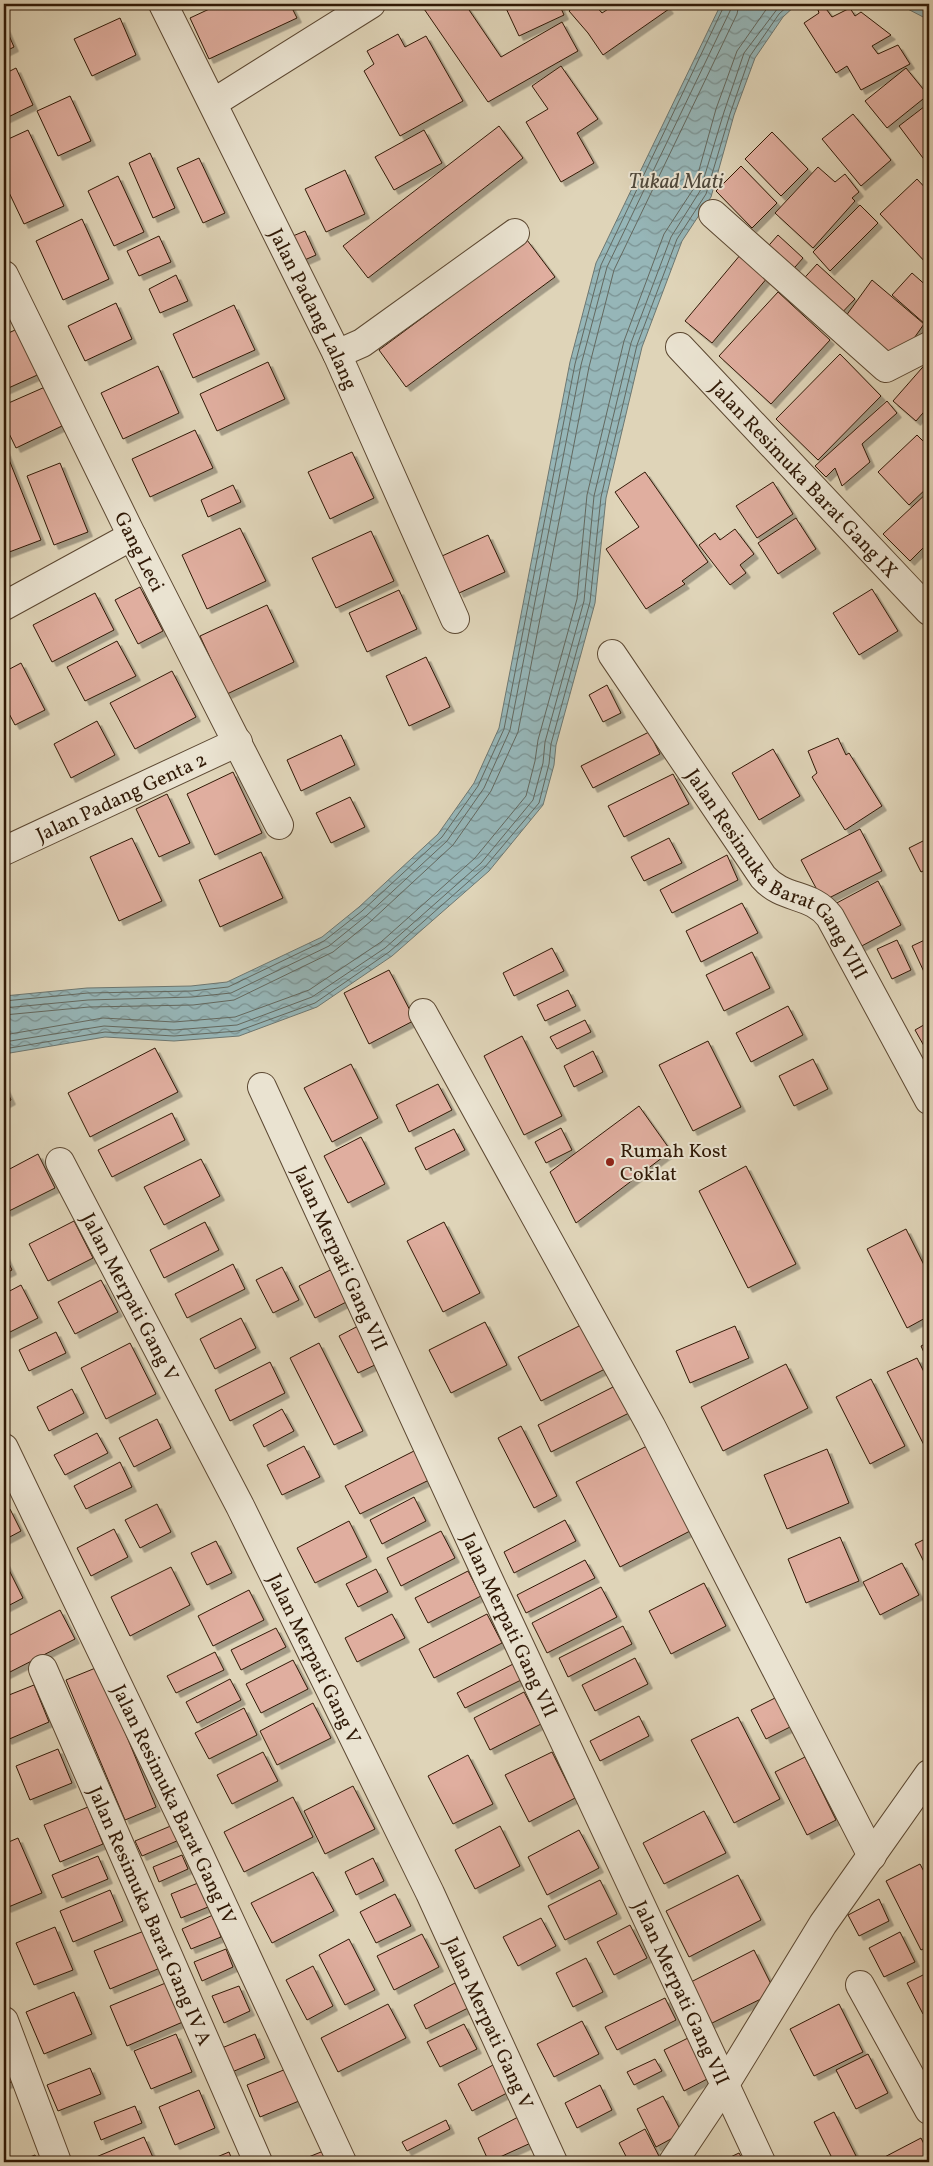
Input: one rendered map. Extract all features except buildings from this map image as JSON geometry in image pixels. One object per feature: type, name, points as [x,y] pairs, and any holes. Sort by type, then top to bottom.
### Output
[{"type":"street","name":"Jalan Padang Lalang","points":[[164,4],[337,354],[455,619]]},
{"type":"street","points":[[213,103],[371,4]]},
{"type":"street","points":[[713,214],[886,368],[929,346]]},
{"type":"street","points":[[337,354],[362,343],[516,232]]},
{"type":"street","name":"Gang Leci","points":[[4,275],[132,536],[279,825]]},
{"type":"street","name":"Jalan Resimuka Barat Gang IX","points":[[680,347],[929,611]]},
{"type":"street","points":[[4,606],[132,536]]},
{"type":"street","name":"Jalan Resimuka Barat Gang VIII","points":[[612,654],[763,877],[772,887],[814,902],[824,908],[929,1100]]},
{"type":"street","name":"Jalan Padang Genta 2","points":[[4,851],[238,742]]},
{"type":"street","points":[[423,1013],[651,1426],[872,1856]]},
{"type":"street","name":"Jalan Merpati Gang VII","points":[[262,1087],[724,2086],[761,2162]]},
{"type":"street","name":"Jalan Merpati Gang V","points":[[60,1162],[244,1515],[430,1893],[553,2162]]},
{"type":"street","name":"Jalan Resimuka Barat Gang IV","points":[[4,1448],[199,1854],[342,2162]]},
{"type":"street","name":"Jalan Resimuka Barat Gang IV A","points":[[43,1669],[258,2162]]},
{"type":"street","points":[[673,2162],[724,2086],[823,1924],[929,1774]]},
{"type":"street","points":[[860,1985],[929,2110]]},
{"type":"street","points":[[4,2021],[57,2162]]},
{"type":"water","name":"Tukad Mati","points":[[721,4],[797,4],[783,17],[755,58],[734,115],[711,197],[682,241],[642,347],[606,498],[595,603],[556,745],[554,765],[543,805],[489,871],[392,956],[317,1007],[239,1036],[174,1041],[105,1037],[4,1054],[4,996],[87,988],[191,986],[227,982],[322,937],[359,907],[438,834],[474,783],[499,728],[570,362],[596,263]]},
{"type":"water","points":[[898,4],[929,4],[929,20]]},
{"type":"place","name":"Rumah Kost Coklat","points":[[610,1162]]}]
